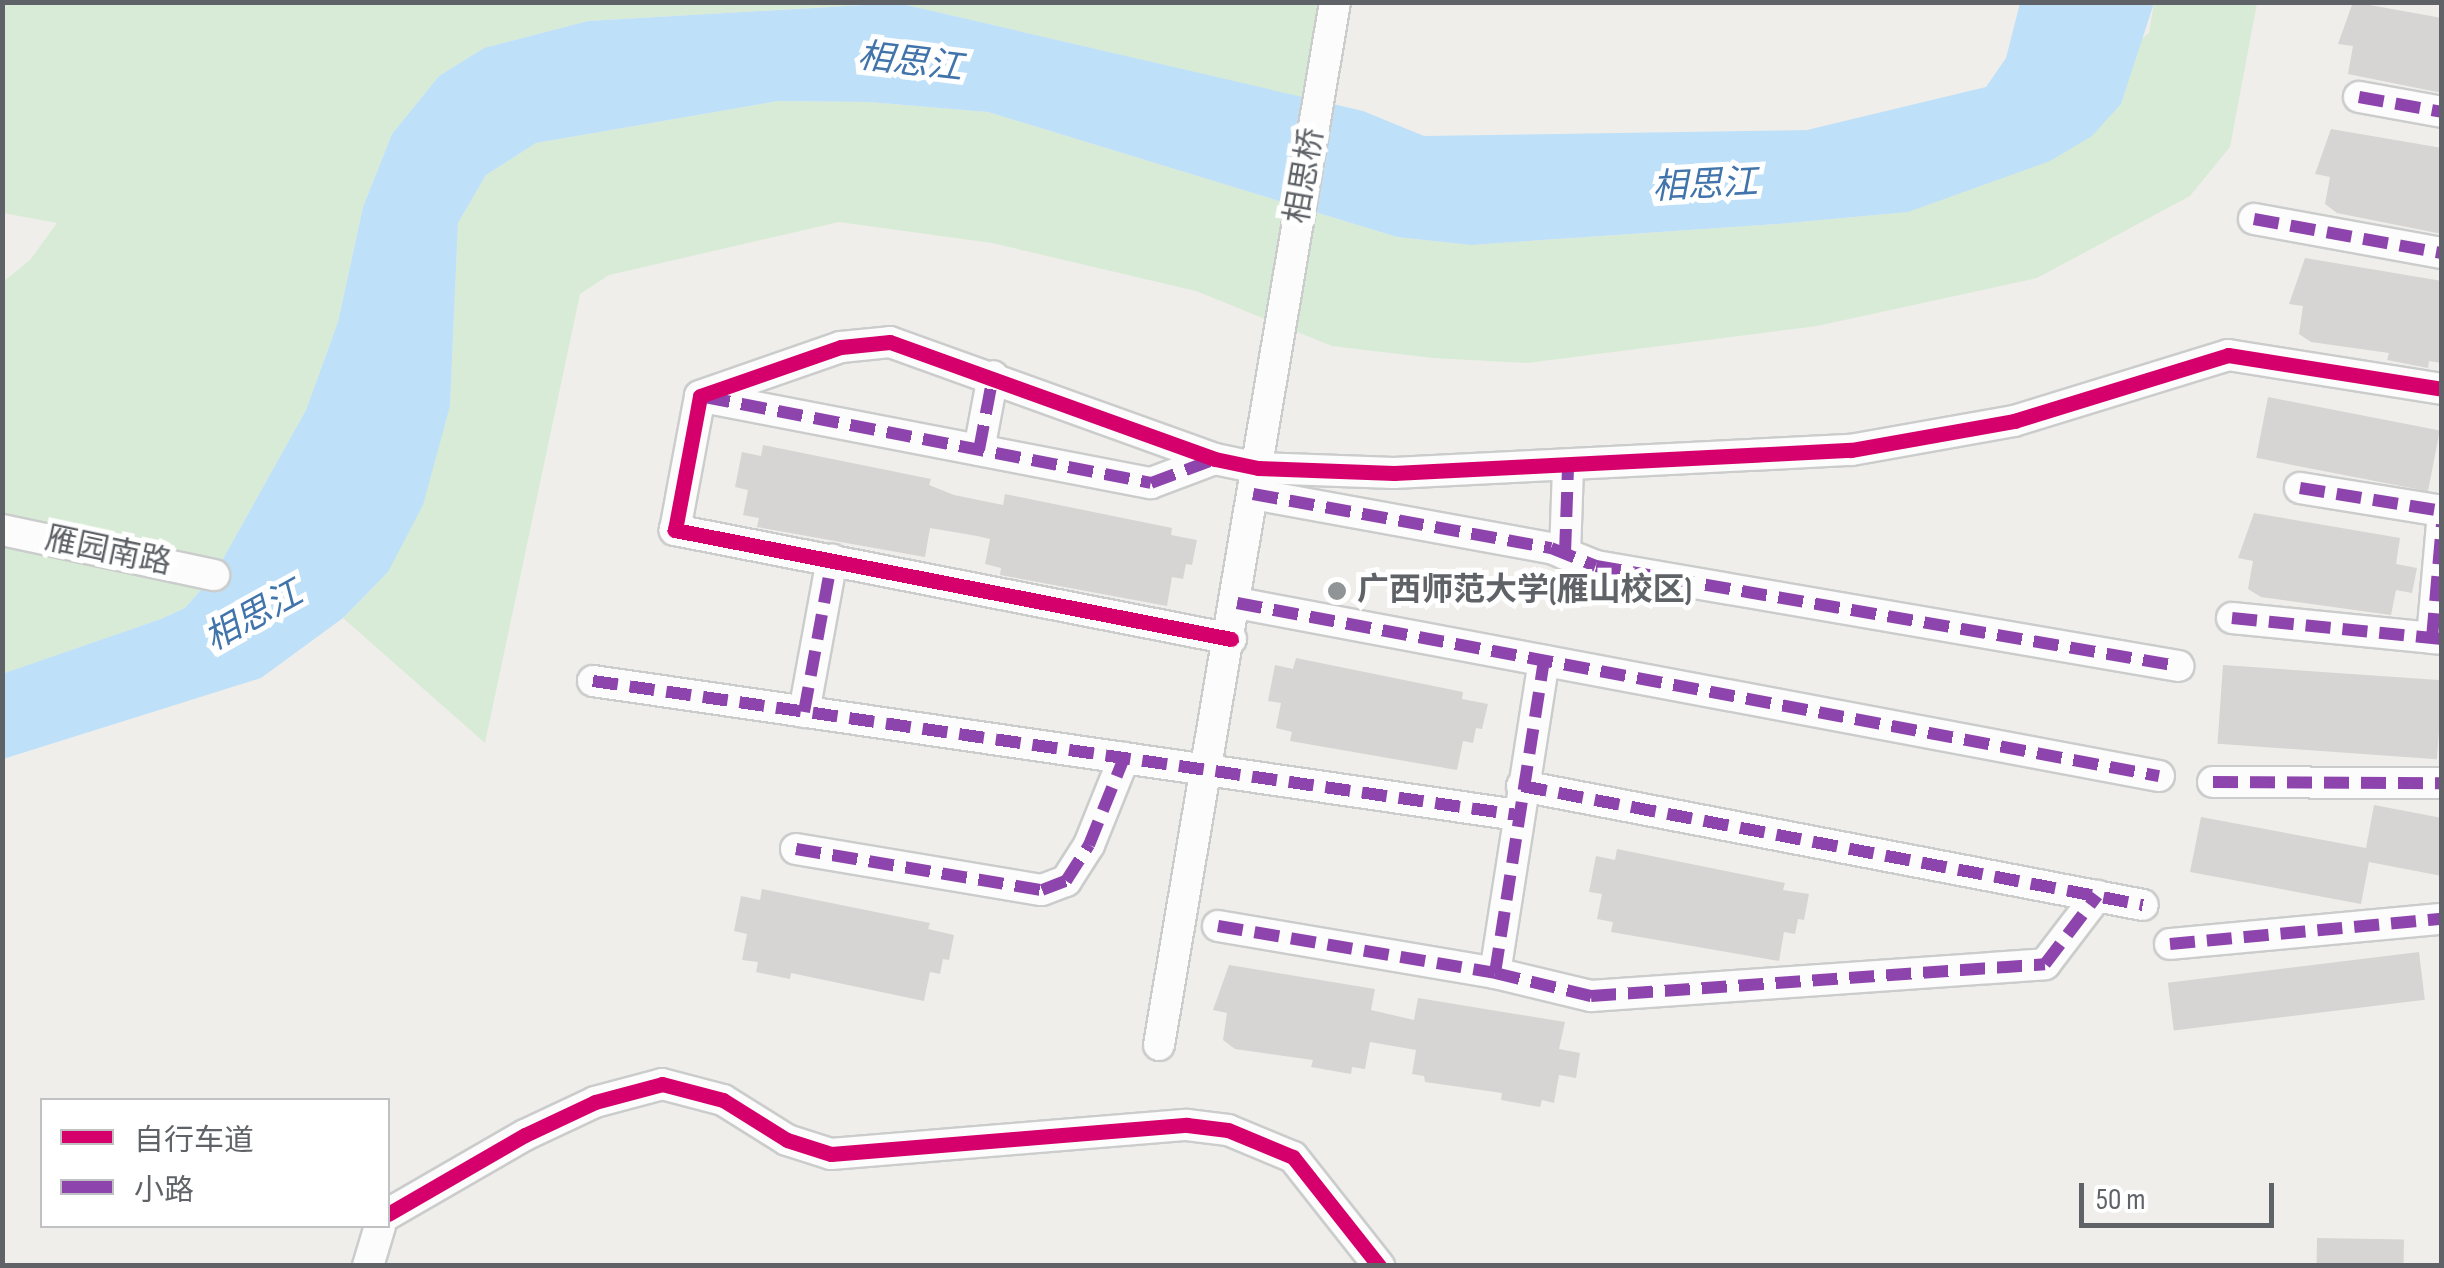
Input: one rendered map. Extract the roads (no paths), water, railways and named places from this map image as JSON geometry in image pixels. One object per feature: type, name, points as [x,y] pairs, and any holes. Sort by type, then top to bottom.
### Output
[{"type":"street","name":"相思桥","points":[[1159,1045],[1231,639],[1335,2]]},
{"type":"street","points":[[2359,97],[2442,112]]},
{"type":"street","points":[[2254,219],[2442,253]]},
{"type":"street","points":[[700,396],[870,342],[914,346],[1215,459],[1255,481],[1566,554],[1596,566],[2178,666]]},
{"type":"street","points":[[1255,481],[1850,450],[2014,420],[2228,355],[2442,389]]},
{"type":"street","points":[[979,450],[993,376]]},
{"type":"street","points":[[700,396],[1152,482],[1215,459]]},
{"type":"street","points":[[700,396],[675,530],[1231,639]]},
{"type":"street","points":[[1566,554],[1568,467]]},
{"type":"street","points":[[2300,488],[2442,511]]},
{"type":"street","points":[[2232,618],[2437,638],[2442,524]]},
{"type":"street","name":"雁园南路","points":[[2,530],[214,575]]},
{"type":"street","points":[[804,712],[832,560]]},
{"type":"street","points":[[1237,603],[2160,776]]},
{"type":"street","points":[[1495,972],[1544,660]]},
{"type":"street","points":[[593,681],[1206,772],[1520,800],[2142,905]]},
{"type":"street","points":[[796,849],[1042,890],[1066,881],[1124,758]]},
{"type":"street","points":[[2213,782],[2442,783]]},
{"type":"street","points":[[1218,926],[1495,972],[1592,996],[2044,964],[2097,896]]},
{"type":"street","points":[[2170,944],[2442,919]]},
{"type":"street","points":[[390,1213],[525,1134],[595,1102],[662,1084],[723,1100],[786,1140],[831,1154],[1187,1126],[1228,1130],[1293,1157],[1379,1266]]},
{"type":"street","points":[[368,1266],[379,1228]]},
{"type":"water","name":"相思江","points":[[898,3],[1363,111],[1424,136],[1807,130],[1986,87],[2006,58],[2020,3],[2154,3],[2121,104],[2092,136],[2050,161],[1908,212],[1777,224],[1471,245],[1397,237],[988,112],[869,102],[778,101],[536,143],[486,175],[458,223],[450,406],[423,505],[388,572],[343,618],[261,678],[3,759],[2,674],[185,608],[214,575],[306,410],[338,322],[363,207],[392,134],[439,76],[484,48],[588,21]]},
{"type":"place","name":"广西师范大学(雁山校区)","points":[[1337,591]]}]
